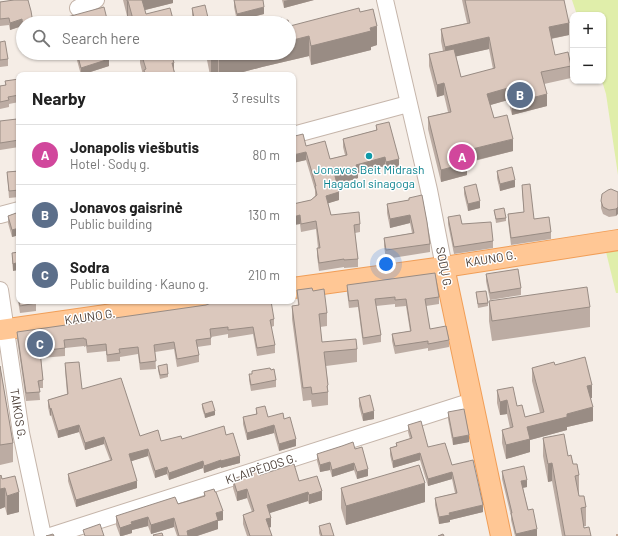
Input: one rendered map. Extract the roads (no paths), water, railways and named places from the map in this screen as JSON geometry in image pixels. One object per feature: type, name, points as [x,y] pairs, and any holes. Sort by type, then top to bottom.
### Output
[{"type":"main road","name":"KAUNO G.","points":[[296,288],[444,267],[618,240]]},
{"type":"main road","name":"SODŲ G.","points":[[444,267],[501,536]]},
{"type":"main road","name":"KAUNO G.","points":[[3,330],[183,304]]},
{"type":"street","points":[[78,8],[96,0]]},
{"type":"street","name":"SODŲ G.","points":[[385,0],[429,190],[444,267]]},
{"type":"street","points":[[296,134],[408,104]]},
{"type":"street","points":[[0,215],[16,211]]},
{"type":"street","name":"TAIKOS G.","points":[[0,290],[3,330],[21,433],[43,536]]},
{"type":"street","name":"KLAIPĖDOS G.","points":[[50,536],[472,401]]},
{"type":"place","name":"Jonavos gaisrinė","points":[[520,95]]},
{"type":"place","name":"Jonavos Beit Midrash Hagadol sinagoga","points":[[369,156]]},
{"type":"place","name":"Jonapolis viešbutis","points":[[462,157]]},
{"type":"place","name":"Sodra","points":[[40,344]]}]
